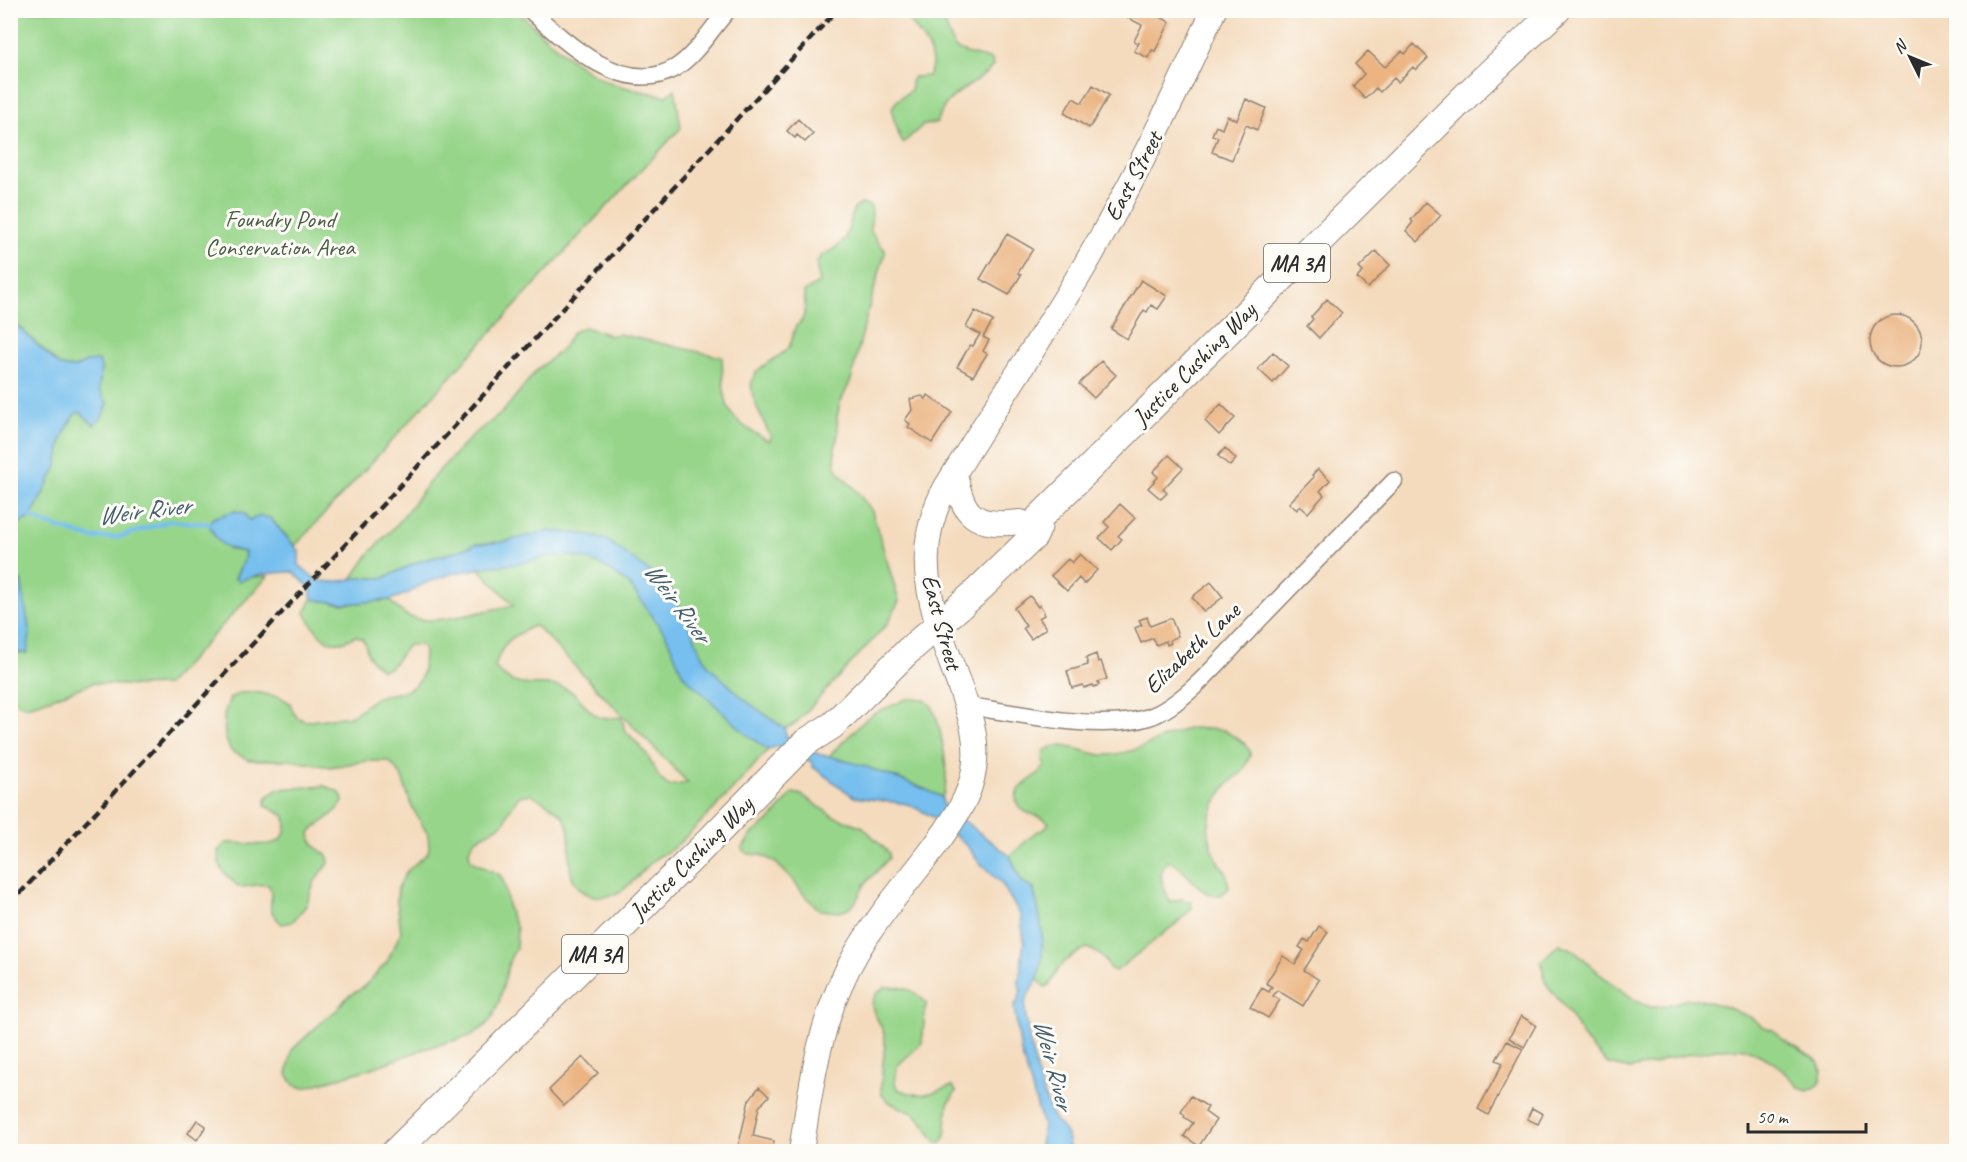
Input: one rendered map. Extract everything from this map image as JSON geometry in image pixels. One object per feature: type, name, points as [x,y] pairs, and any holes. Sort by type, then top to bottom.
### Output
[{"type":"main road","name":"East Street","points":[[801,1152],[822,1038],[841,982],[869,934],[952,824],[969,792],[976,759],[975,738],[968,706],[935,616],[926,577],[927,537],[935,508],[1107,226],[1148,148],[1214,10]]},
{"type":"main road","name":"Justice Cushing Way","points":[[395,1152],[800,749],[823,714],[895,638],[974,594],[1034,536],[1038,527],[1030,520],[1557,10]]},
{"type":"main road","points":[[955,472],[961,500],[976,519],[991,524],[1030,520]]},
{"type":"street","points":[[530,10],[563,40],[601,66],[625,74],[646,77],[667,72],[676,67],[695,49],[728,10]]},
{"type":"street","name":"Elizabeth Lane","points":[[968,706],[1063,720],[1096,722],[1148,718],[1163,711],[1201,679],[1394,481]]},
{"type":"green space","name":"Foundry Pond Conservation Area","points":[[10,11],[517,11],[552,44],[592,74],[632,89],[667,96],[675,89],[681,128],[295,546],[270,518],[228,549],[245,552],[244,560],[235,578],[240,581],[250,577],[268,576],[167,685],[136,686],[93,683],[26,706],[11,698],[11,647],[19,653],[14,577],[11,581],[11,528],[31,517],[56,467],[62,438],[74,415],[99,390],[101,367],[86,362],[74,368],[60,366],[11,319]]},
{"type":"green space","points":[[908,11],[940,11],[954,47],[992,60],[993,66],[951,98],[937,122],[922,126],[903,143],[893,118],[894,104],[911,90],[914,77],[928,76],[932,61],[927,46],[907,18]]},
{"type":"green space","points":[[861,204],[871,207],[870,229],[885,253],[851,380],[840,403],[837,417],[835,464],[840,474],[872,511],[899,601],[888,623],[796,723],[785,729],[781,727],[763,745],[768,750],[712,812],[621,891],[603,897],[591,895],[580,889],[570,868],[570,839],[566,821],[558,811],[531,794],[519,796],[504,823],[474,841],[469,850],[470,859],[500,875],[504,883],[509,911],[517,929],[516,948],[510,959],[499,1002],[492,1018],[483,1028],[470,1036],[304,1088],[294,1085],[287,1074],[292,1050],[337,1010],[347,997],[364,987],[387,962],[401,932],[397,901],[398,888],[407,871],[428,853],[428,835],[412,807],[401,775],[389,761],[367,761],[330,767],[289,760],[249,760],[231,751],[225,738],[224,714],[230,698],[240,693],[254,692],[280,697],[290,703],[296,716],[305,721],[311,721],[350,716],[369,702],[406,691],[419,681],[423,670],[424,649],[420,645],[408,645],[391,667],[382,670],[369,656],[365,642],[360,637],[355,636],[346,641],[331,642],[320,635],[305,613],[312,599],[344,604],[390,600],[408,616],[430,620],[460,617],[514,605],[461,550],[420,561],[384,578],[352,579],[369,554],[398,523],[434,476],[474,434],[502,413],[536,371],[562,349],[573,332],[584,327],[609,336],[619,334],[722,357],[724,388],[729,409],[743,425],[769,441],[771,438],[753,397],[754,376],[758,370],[790,346],[796,326],[803,317],[804,292],[820,282],[817,271],[818,259],[842,242],[848,231],[853,210]],"holes":[[[533,626],[537,627],[688,783],[669,786],[660,779],[646,753],[624,729],[622,717],[597,716],[576,695],[564,688],[520,684],[503,676],[495,667],[504,646],[519,634]]]},
{"type":"green space","points":[[907,699],[924,699],[932,706],[942,741],[946,767],[945,789],[942,797],[886,774],[829,756],[865,720]]},
{"type":"green space","points":[[1191,728],[1224,730],[1244,743],[1250,751],[1243,771],[1226,786],[1216,802],[1208,830],[1218,862],[1226,872],[1229,888],[1213,896],[1206,893],[1170,861],[1162,869],[1161,874],[1170,902],[1182,899],[1191,902],[1192,908],[1178,922],[1116,971],[1110,969],[1098,953],[1086,948],[1069,958],[1058,969],[1049,986],[1045,987],[1037,979],[1042,958],[1034,889],[1021,881],[1010,856],[1036,832],[1044,830],[1049,823],[1023,811],[1017,803],[1018,792],[1042,771],[1045,766],[1044,751],[1051,747],[1065,746],[1096,754],[1116,754],[1138,749]]},
{"type":"green space","points":[[324,786],[337,791],[342,797],[342,803],[338,809],[310,833],[313,844],[328,856],[329,863],[314,882],[306,906],[292,922],[282,924],[272,912],[269,885],[239,887],[221,868],[218,851],[226,843],[256,845],[275,842],[282,838],[286,829],[285,816],[265,805],[267,797],[278,789]]},
{"type":"green space","points":[[793,793],[802,795],[833,816],[863,827],[889,853],[889,858],[865,884],[855,903],[848,909],[840,912],[820,910],[775,862],[761,855],[748,854],[742,849],[751,835],[771,819]]},
{"type":"green space","points":[[1559,944],[1575,951],[1607,980],[1637,1001],[1650,1007],[1698,999],[1750,1017],[1818,1061],[1822,1070],[1820,1082],[1807,1091],[1800,1088],[1774,1062],[1745,1048],[1716,1049],[1665,1059],[1655,1064],[1630,1069],[1608,1064],[1586,1041],[1545,982],[1541,961]]},
{"type":"green space","points":[[885,987],[908,989],[926,1003],[922,1043],[897,1066],[895,1083],[898,1089],[920,1095],[952,1086],[956,1091],[948,1104],[945,1137],[942,1142],[937,1143],[918,1117],[893,1104],[882,1095],[885,1039],[872,1006],[877,994]]},
{"type":"water","points":[[10,319],[60,366],[74,368],[86,362],[99,361],[101,367],[99,390],[108,404],[101,419],[94,425],[80,412],[74,415],[62,438],[57,466],[31,517],[11,528]]},
{"type":"water","points":[[235,511],[244,513],[249,520],[260,516],[270,518],[299,551],[299,565],[318,581],[384,578],[420,561],[476,544],[502,542],[549,531],[583,534],[607,540],[670,587],[708,665],[745,700],[785,729],[786,736],[820,755],[864,766],[942,797],[943,805],[1010,856],[1021,881],[1033,889],[1042,934],[1040,969],[1025,1004],[1031,1048],[1047,1103],[1053,1118],[1066,1133],[1070,1151],[1039,1151],[1043,1126],[1021,1052],[1014,1006],[1021,991],[1019,983],[1024,941],[1021,916],[1002,884],[978,861],[968,847],[935,818],[908,804],[854,797],[813,767],[812,762],[777,746],[768,750],[745,733],[683,675],[666,635],[629,584],[603,566],[572,556],[550,556],[522,563],[451,574],[390,600],[344,604],[312,599],[310,588],[293,572],[259,575],[240,581],[235,578],[244,560],[245,552],[222,544],[214,536],[209,523],[213,518]]},
{"type":"water","points":[[14,577],[21,580],[30,635],[27,653],[19,653],[11,647],[11,581]]},
{"type":"building","points":[[1132,10],[1147,10],[1170,22],[1155,51],[1152,50],[1148,58],[1134,51],[1139,43],[1134,41],[1142,25],[1128,18]]},
{"type":"building","points":[[1414,44],[1428,58],[1416,70],[1413,67],[1398,82],[1394,78],[1380,92],[1376,88],[1365,99],[1353,86],[1364,74],[1355,64],[1368,51],[1385,67],[1402,51],[1405,54]]},
{"type":"building","points":[[1093,85],[1109,95],[1089,128],[1064,113],[1073,98],[1082,103]]},
{"type":"building","points":[[1246,99],[1266,108],[1257,130],[1246,125],[1232,160],[1212,152],[1218,137],[1212,135],[1216,126],[1222,129],[1227,116],[1237,120]]},
{"type":"building","points":[[798,119],[813,134],[805,142],[797,135],[795,138],[787,131]]},
{"type":"building","points":[[1426,202],[1441,215],[1418,242],[1406,231],[1413,222],[1411,220]]},
{"type":"building","points":[[1007,234],[1033,249],[1018,273],[1021,275],[1009,295],[980,279]]},
{"type":"building","points":[[1376,251],[1390,265],[1368,288],[1357,278],[1363,272],[1359,268]]},
{"type":"building","points":[[1141,280],[1167,296],[1158,309],[1151,305],[1147,312],[1144,310],[1127,339],[1111,329]]},
{"type":"building","points":[[1327,299],[1342,313],[1319,338],[1307,326],[1313,319],[1311,317]]},
{"type":"building","points":[[975,311],[993,321],[983,337],[989,340],[983,351],[987,354],[973,376],[957,367],[970,345],[973,346],[980,334],[966,327]]},
{"type":"building","points":[[1896,315],[1906,317],[1914,323],[1920,331],[1922,341],[1920,351],[1914,359],[1906,365],[1896,367],[1886,365],[1878,359],[1872,351],[1870,341],[1872,331],[1878,323],[1886,317]]},
{"type":"building","points":[[1273,352],[1288,366],[1273,383],[1258,369]]},
{"type":"building","points":[[1101,361],[1116,375],[1094,398],[1079,384]]},
{"type":"building","points":[[928,395],[952,412],[932,443],[908,427],[910,424],[905,420],[912,410],[910,399],[922,396],[926,399]]},
{"type":"building","points":[[1221,404],[1235,418],[1219,435],[1205,421]]},
{"type":"building","points":[[1225,448],[1236,459],[1230,466],[1218,456]]},
{"type":"building","points":[[1169,455],[1183,468],[1163,489],[1167,493],[1161,499],[1148,488],[1158,477],[1153,472]]},
{"type":"building","points":[[1318,469],[1330,480],[1320,491],[1324,495],[1308,513],[1300,506],[1297,510],[1289,503],[1314,477],[1312,475]]},
{"type":"building","points":[[1120,504],[1135,518],[1118,536],[1122,539],[1112,550],[1099,538],[1109,527],[1104,522]]},
{"type":"building","points":[[1080,554],[1097,570],[1084,584],[1079,578],[1067,591],[1051,576],[1068,559],[1072,563]]},
{"type":"building","points":[[1211,582],[1223,597],[1204,612],[1192,597]]},
{"type":"building","points":[[1030,596],[1044,612],[1044,615],[1039,618],[1046,628],[1031,639],[1023,628],[1026,626],[1014,608]]},
{"type":"building","points":[[1147,617],[1150,626],[1171,618],[1178,636],[1170,640],[1171,643],[1167,645],[1166,641],[1156,645],[1153,638],[1141,643],[1135,628],[1142,625],[1139,620]]},
{"type":"building","points":[[1096,654],[1107,679],[1098,682],[1099,685],[1094,687],[1093,685],[1084,688],[1083,685],[1072,688],[1067,671],[1088,665],[1086,658]]},
{"type":"building","points":[[1319,926],[1328,932],[1304,970],[1319,980],[1303,1006],[1277,990],[1273,996],[1280,1000],[1268,1018],[1250,1007],[1262,988],[1269,992],[1272,987],[1266,983],[1283,956],[1295,964],[1304,950],[1299,947],[1304,939],[1309,942]]},
{"type":"building","points":[[1521,1016],[1536,1025],[1524,1047],[1509,1038]]},
{"type":"building","points":[[1507,1041],[1523,1049],[1488,1115],[1478,1109],[1503,1063],[1496,1060]]},
{"type":"building","points":[[583,1057],[598,1073],[564,1106],[549,1090]]},
{"type":"building","points":[[759,1087],[769,1096],[759,1107],[753,1136],[774,1141],[772,1152],[737,1152],[749,1100]]},
{"type":"building","points":[[1191,1096],[1208,1107],[1205,1112],[1216,1120],[1199,1146],[1184,1136],[1193,1123],[1181,1112]]},
{"type":"building","points":[[1532,1108],[1543,1114],[1538,1124],[1527,1119]]},
{"type":"building","points":[[197,1120],[206,1126],[197,1140],[188,1133]]},
{"type":"waterway","name":"Weir River","points":[[29,514],[47,524],[92,538],[119,537],[170,521],[213,524]]},
{"type":"railway","points":[[10,904],[385,502],[837,10]]}]
